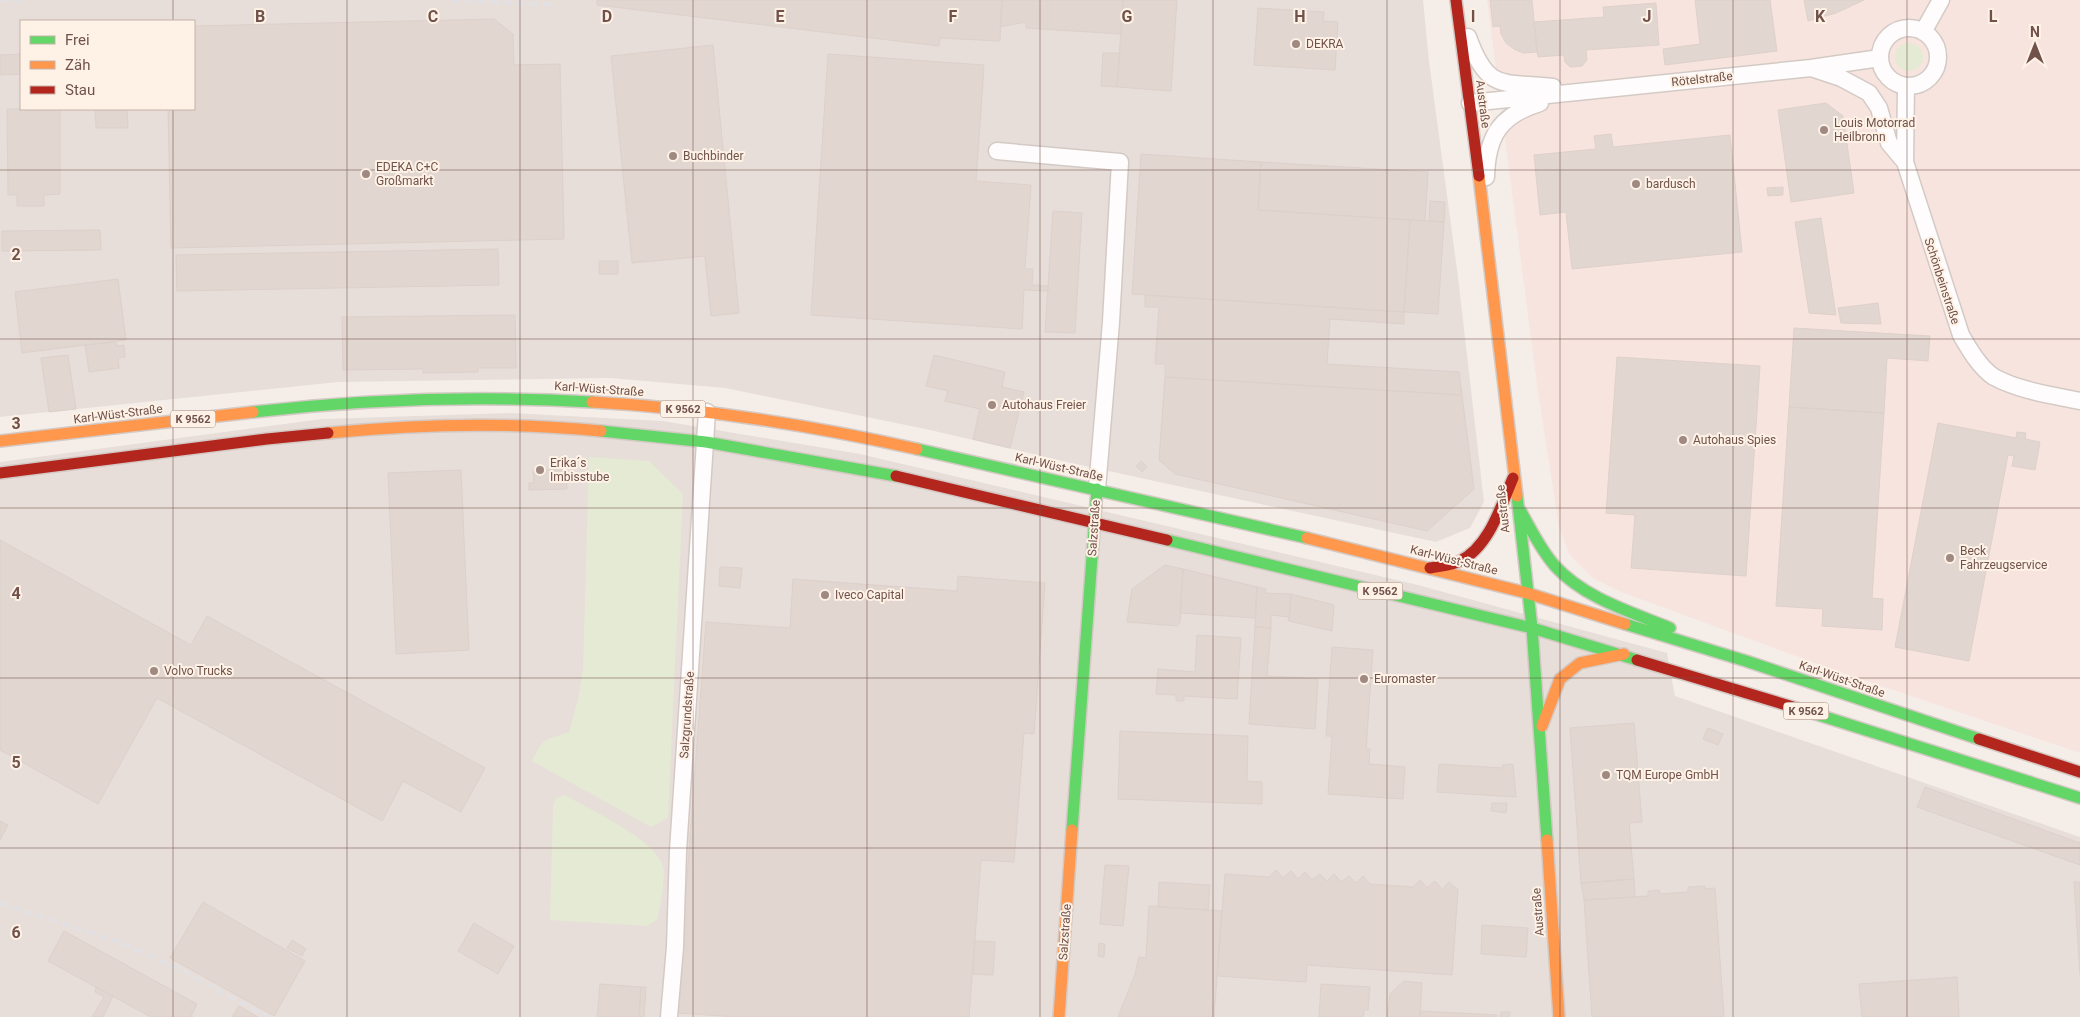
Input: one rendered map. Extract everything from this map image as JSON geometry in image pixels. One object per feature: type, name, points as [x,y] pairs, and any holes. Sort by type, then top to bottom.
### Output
[{"type":"main road","name":"Austraße","points":[[1456,4],[1485,226],[1532,628],[1559,1017]]},
{"type":"main road","name":"Karl-Wüst-Straße","points":[[0,441],[335,403],[426,398],[530,398],[633,404],[756,418],[872,439],[1097,489],[1528,593],[1746,661],[2080,772]]},
{"type":"main road","name":"K 9562","points":[[0,473],[267,439],[370,429],[475,426],[555,427],[706,442],[874,471],[1095,522],[1532,628],[1624,654],[2080,798]]},
{"type":"main road","points":[[1430,568],[1460,562],[1472,553],[1490,529],[1513,477]]},
{"type":"main road","name":"Salzstraße","points":[[1059,1017],[1097,489]]},
{"type":"main road","points":[[1516,504],[1551,561],[1560,571],[1585,591],[1746,661]]},
{"type":"main road","points":[[1540,732],[1560,679],[1580,663],[1624,654]]},
{"type":"street","points":[[1923,32],[1940,0]]},
{"type":"street","name":"Rötelstraße","points":[[1456,4],[1475,57],[1480,66],[1498,82],[1511,85],[1588,91]]},
{"type":"street","points":[[1915,29],[1923,32],[1936,48],[1938,62],[1935,70],[1923,82],[1906,86],[1890,79],[1885,73],[1880,58],[1885,41],[1898,30],[1915,29]]},
{"type":"street","name":"Rötelstraße","points":[[1470,103],[1812,68],[1880,58]]},
{"type":"street","name":"Rötelstraße","points":[[1812,68],[1841,78],[1869,93],[1879,108],[1890,143],[1905,162]]},
{"type":"street","name":"Schönbeinstraße","points":[[1906,86],[1905,162],[1960,335],[1974,356],[1993,376],[2027,389],[2080,401]]},
{"type":"street","name":"Rötelstraße","points":[[1485,226],[1487,158],[1495,133],[1510,115],[1522,108],[1588,91]]},
{"type":"street","name":"Salzstraße","points":[[997,151],[1120,162],[1111,322],[1097,489]]},
{"type":"street","name":"Salzgrundstraße","points":[[669,1017],[675,947],[678,851],[708,412]]},
{"type":"shaded area","points":[[0,0],[1423,0],[1484,502],[1470,528],[1436,542],[1067,462],[930,430],[725,388],[610,378],[338,382],[0,417]]},
{"type":"shaded area","points":[[1487,0],[2080,0],[2080,753],[1834,670],[1621,592],[1593,578],[1569,554],[1559,527],[1538,392]]},
{"type":"shaded area","points":[[511,413],[663,421],[860,454],[1418,585],[1667,653],[1675,696],[2080,837],[2080,1017],[0,1017],[0,462],[322,419]]},
{"type":"green space","points":[[1909,43],[1919,47],[1923,57],[1919,67],[1909,71],[1899,67],[1895,57],[1899,47]]},
{"type":"green space","points":[[589,457],[649,461],[683,494],[668,818],[651,827],[532,761],[540,746],[546,740],[569,732],[578,700],[583,669]]},
{"type":"green space","points":[[565,795],[621,826],[636,836],[658,856],[663,867],[664,878],[657,920],[647,926],[550,920],[553,806],[556,798]]},
{"type":"building","points":[[597,0],[1002,0],[1000,41],[940,38],[939,46],[597,5]]},
{"type":"building","points":[[1002,0],[1123,0],[1121,34],[1026,28],[1026,22],[1000,27]]},
{"type":"building","points":[[1123,0],[1177,0],[1171,91],[1117,87]]},
{"type":"building","points":[[1490,0],[1532,0],[1537,52],[1523,53],[1506,43],[1501,34],[1500,26],[1493,27]]},
{"type":"building","points":[[1695,0],[1770,0],[1777,51],[1665,65],[1663,49],[1700,44]]},
{"type":"building","points":[[1804,0],[1864,0],[1836,13],[1808,21]]},
{"type":"building","points":[[1656,3],[1659,45],[1586,50],[1587,60],[1582,66],[1570,67],[1565,62],[1564,55],[1538,57],[1534,22],[1604,17],[1603,7]]},
{"type":"building","name":"DEKRA","points":[[1258,8],[1324,12],[1323,21],[1338,22],[1335,70],[1254,65]]},
{"type":"building","name":"EDEKA C+C Großmarkt","points":[[494,19],[513,34],[514,65],[560,64],[564,239],[171,248],[168,110],[195,110],[195,26]]},
{"type":"building","name":"Buchbinder","points":[[713,45],[739,313],[711,316],[705,256],[632,263],[611,56]]},
{"type":"building","points":[[1103,53],[1120,53],[1117,87],[1101,86]]},
{"type":"building","points":[[20,54],[20,74],[0,75],[0,55]]},
{"type":"building","points":[[828,54],[984,65],[976,181],[1031,185],[1025,269],[1033,269],[1032,285],[1048,286],[1048,291],[1024,290],[1022,329],[811,315]]},
{"type":"building","points":[[1826,103],[1843,116],[1854,193],[1791,202],[1778,110]]},
{"type":"building","points":[[7,109],[60,110],[60,194],[44,195],[44,206],[17,206],[17,195],[8,195]]},
{"type":"building","points":[[95,110],[127,110],[128,128],[96,128]]},
{"type":"building","name":"bardusch","points":[[1611,134],[1613,147],[1730,135],[1742,252],[1572,269],[1566,212],[1540,215],[1534,155],[1596,149],[1594,136]]},
{"type":"building","points":[[1141,154],[1261,162],[1258,210],[1410,220],[1404,312],[1132,294]]},
{"type":"building","points":[[1261,162],[1428,172],[1425,221],[1258,210]]},
{"type":"building","points":[[1783,187],[1783,195],[1768,196],[1767,188]]},
{"type":"building","points":[[1430,201],[1445,202],[1444,222],[1429,221]]},
{"type":"building","points":[[1053,211],[1082,213],[1075,333],[1045,332]]},
{"type":"building","points":[[1821,218],[1836,315],[1809,313],[1795,222]]},
{"type":"building","points":[[1410,220],[1444,222],[1438,314],[1404,312]]},
{"type":"building","points":[[100,230],[101,250],[2,251],[2,231]]},
{"type":"building","points":[[498,249],[499,285],[177,291],[176,255]]},
{"type":"building","points":[[599,261],[618,261],[618,274],[599,274]]},
{"type":"building","points":[[118,279],[126,340],[22,353],[15,292]]},
{"type":"building","points":[[1145,295],[1404,312],[1404,324],[1330,319],[1327,364],[1459,372],[1462,395],[1165,377],[1165,364],[1155,364],[1159,307],[1145,307]]},
{"type":"building","points":[[1878,303],[1881,324],[1841,323],[1838,308]]},
{"type":"building","points":[[515,315],[516,368],[478,368],[478,372],[423,373],[423,369],[343,370],[342,317]]},
{"type":"building","points":[[1794,328],[1930,336],[1928,361],[1887,358],[1884,413],[1789,407]]},
{"type":"building","points":[[116,342],[117,346],[124,345],[125,357],[118,358],[119,368],[89,372],[85,345]]},
{"type":"building","points":[[68,355],[76,409],[49,412],[41,358]]},
{"type":"building","name":"Autohaus Freier","points":[[934,355],[1005,372],[1002,387],[1024,392],[1010,448],[973,439],[980,409],[945,401],[948,391],[926,386]]},
{"type":"building","name":"Autohaus Spies","points":[[1617,357],[1760,366],[1746,576],[1631,568],[1635,515],[1606,513]]},
{"type":"building","points":[[1165,377],[1462,395],[1474,489],[1427,531],[1175,474],[1159,460]]},
{"type":"building","points":[[1789,407],[1884,413],[1872,598],[1883,599],[1882,630],[1822,626],[1823,609],[1776,606]]},
{"type":"building","name":"Beck Fahrzeugservice","points":[[1938,423],[2016,438],[2017,432],[2026,433],[2025,439],[2040,442],[2035,470],[2012,466],[2014,456],[2008,455],[1969,661],[1895,647]]},
{"type":"building","points":[[1141,461],[1147,467],[1142,472],[1136,466]]},
{"type":"building","points":[[566,469],[567,489],[529,490],[529,483],[534,483],[533,470]]},
{"type":"building","points":[[461,470],[469,650],[396,654],[388,473]]},
{"type":"building","name":"Volvo Trucks","points":[[0,540],[191,645],[207,616],[485,768],[461,812],[403,781],[382,821],[157,698],[98,804],[0,750]]},
{"type":"building","points":[[1165,565],[1183,569],[1180,623],[1177,626],[1127,622],[1132,589]]},
{"type":"building","points":[[720,567],[742,568],[740,588],[719,586]]},
{"type":"building","points":[[1183,569],[1257,587],[1255,618],[1180,613]]},
{"type":"building","points":[[958,576],[1045,583],[1034,734],[1024,733],[1014,862],[981,860],[969,1017],[737,1017],[677,1013],[706,622],[790,628],[793,579],[957,591]]},
{"type":"building","points":[[1257,587],[1266,589],[1265,593],[1291,594],[1289,621],[1289,617],[1271,615],[1271,628],[1255,627]]},
{"type":"building","points":[[1291,594],[1334,605],[1332,631],[1289,621]]},
{"type":"building","points":[[1255,627],[1271,628],[1267,676],[1318,679],[1315,729],[1249,724]]},
{"type":"building","points":[[1197,635],[1241,638],[1237,699],[1184,696],[1184,701],[1176,701],[1176,695],[1156,694],[1158,669],[1195,672]]},
{"type":"building","points":[[1332,647],[1373,650],[1366,749],[1370,749],[1369,764],[1405,767],[1403,799],[1328,794],[1332,736],[1326,736]]},
{"type":"building","name":"TQM Europe GmbH","points":[[1634,723],[1642,822],[1629,823],[1634,879],[1581,883],[1570,728]]},
{"type":"building","points":[[1708,728],[1723,734],[1718,745],[1703,739]]},
{"type":"building","points":[[1120,731],[1248,736],[1247,781],[1262,782],[1262,804],[1118,799]]},
{"type":"building","points":[[1439,764],[1502,768],[1503,765],[1513,764],[1516,797],[1437,792]]},
{"type":"building","points":[[1925,787],[2080,843],[2080,865],[1917,807]]},
{"type":"building","points":[[1492,803],[1507,803],[1506,813],[1491,811]]},
{"type":"building","points":[[0,821],[8,825],[0,840]]},
{"type":"building","points":[[1105,865],[1129,866],[1123,926],[1100,924]]},
{"type":"building","points":[[1276,870],[1283,878],[1291,871],[1298,879],[1305,872],[1312,880],[1320,874],[1327,881],[1334,874],[1341,882],[1349,876],[1356,883],[1363,876],[1370,884],[1413,887],[1420,880],[1427,888],[1435,881],[1442,889],[1449,882],[1458,890],[1452,975],[1307,965],[1306,982],[1217,976],[1225,874],[1269,877]]},
{"type":"building","points":[[1634,879],[1635,897],[1584,900],[1581,883]]},
{"type":"building","points":[[1159,882],[1210,885],[1208,910],[1158,907]]},
{"type":"building","points":[[2074,882],[2080,882],[2080,975]]},
{"type":"building","points":[[1705,886],[1705,889],[1715,888],[1724,1017],[1592,1017],[1584,900],[1648,896],[1648,891],[1659,890],[1660,894],[1688,892],[1688,887]]},
{"type":"building","points":[[203,902],[305,961],[274,1016],[170,958]]},
{"type":"building","points":[[1149,906],[1222,911],[1214,1017],[1118,1017],[1135,974],[1139,957],[1146,958]]},
{"type":"building","points":[[474,923],[514,946],[498,974],[458,951]]},
{"type":"building","points":[[1482,925],[1528,928],[1526,957],[1481,954]]},
{"type":"building","points":[[64,931],[197,1004],[191,1016],[193,1017],[151,1017],[48,961]]},
{"type":"building","points":[[292,940],[306,949],[302,956],[287,948]]},
{"type":"building","points":[[975,941],[995,942],[993,975],[973,974]]},
{"type":"building","points":[[1099,943],[1105,944],[1104,957],[1098,956]]},
{"type":"building","points":[[1957,977],[1959,1017],[1862,1017],[1859,984]]},
{"type":"building","points":[[1404,981],[1422,983],[1420,1017],[1387,1017],[1390,994]]},
{"type":"building","points":[[600,984],[641,987],[639,1017],[597,1017]]},
{"type":"building","points":[[1321,984],[1370,987],[1368,1010],[1364,1010],[1363,1017],[1319,1017]]},
{"type":"building","points":[[96,987],[113,996],[103,1017],[92,1017],[104,997],[95,992]]},
{"type":"building","points":[[641,987],[646,987],[644,1017],[639,1017]]},
{"type":"building","points":[[239,1006],[258,1017],[232,1017]]},
{"type":"building","points":[[1420,1011],[1497,1015],[1497,1017],[1420,1017]]},
{"type":"building","points":[[1501,1012],[1510,1012],[1509,1017],[1500,1017]]},
{"type":"railway","points":[[0,0],[21,0]]},
{"type":"railway","points":[[452,0],[554,5]]},
{"type":"railway","points":[[0,903],[119,942],[183,971],[268,1017]]},
{"type":"traffic: fast","points":[[253,412],[422,399],[592,402]]},
{"type":"traffic: fast","points":[[601,431],[706,442],[896,476]]},
{"type":"traffic: fast","points":[[917,449],[1307,538]]},
{"type":"traffic: fast","points":[[1072,830],[1097,489]]},
{"type":"traffic: fast","points":[[1517,496],[1532,628],[1547,840]]},
{"type":"traffic: fast","points":[[1520,510],[1545,553],[1567,577],[1580,587],[1609,603],[1670,628]]},
{"type":"traffic: fast","points":[[1167,540],[1532,628],[1637,660]]},
{"type":"traffic: fast","points":[[1625,624],[1746,661],[1979,739]]},
{"type":"traffic: fast","points":[[1803,710],[2080,798]]},
{"type":"traffic: slow","points":[[1479,176],[1517,496]]},
{"type":"traffic: slow","points":[[592,402],[715,413],[837,432],[917,449]]},
{"type":"traffic: slow","points":[[0,441],[253,412]]},
{"type":"traffic: slow","points":[[328,433],[464,425],[533,426],[601,431]]},
{"type":"traffic: slow","points":[[1307,538],[1527,593],[1625,624]]},
{"type":"traffic: slow","points":[[1542,726],[1560,679],[1580,663],[1624,654]]},
{"type":"traffic: slow","points":[[1059,1017],[1072,830]]},
{"type":"traffic: slow","points":[[1547,840],[1559,1017]]},
{"type":"traffic: jam","points":[[1456,0],[1479,176]]},
{"type":"traffic: jam","points":[[0,473],[328,433]]},
{"type":"traffic: jam","points":[[896,476],[1167,540]]},
{"type":"traffic: jam","points":[[1430,568],[1457,563],[1470,555],[1479,546],[1493,525],[1513,478]]},
{"type":"traffic: jam","points":[[1637,660],[1803,710]]},
{"type":"traffic: jam","points":[[1979,739],[2080,772]]},
{"type":"place","name":"DEKRA","points":[[1296,44]]},
{"type":"place","name":"Louis Motorrad Heilbronn","points":[[1824,130]]},
{"type":"place","name":"Buchbinder","points":[[673,156]]},
{"type":"place","name":"EDEKA C+C Großmarkt","points":[[366,174]]},
{"type":"place","name":"bardusch","points":[[1636,184]]},
{"type":"place","name":"Autohaus Freier","points":[[992,405]]},
{"type":"place","name":"Autohaus Spies","points":[[1683,440]]},
{"type":"place","name":"Erika´s Imbisstube","points":[[540,470]]},
{"type":"place","name":"Beck Fahrzeugservice","points":[[1950,558]]},
{"type":"place","name":"Iveco Capital","points":[[825,595]]},
{"type":"place","name":"Volvo Trucks","points":[[154,671]]},
{"type":"place","name":"Euromaster","points":[[1364,679]]},
{"type":"place","name":"TQM Europe GmbH","points":[[1606,775]]}]
